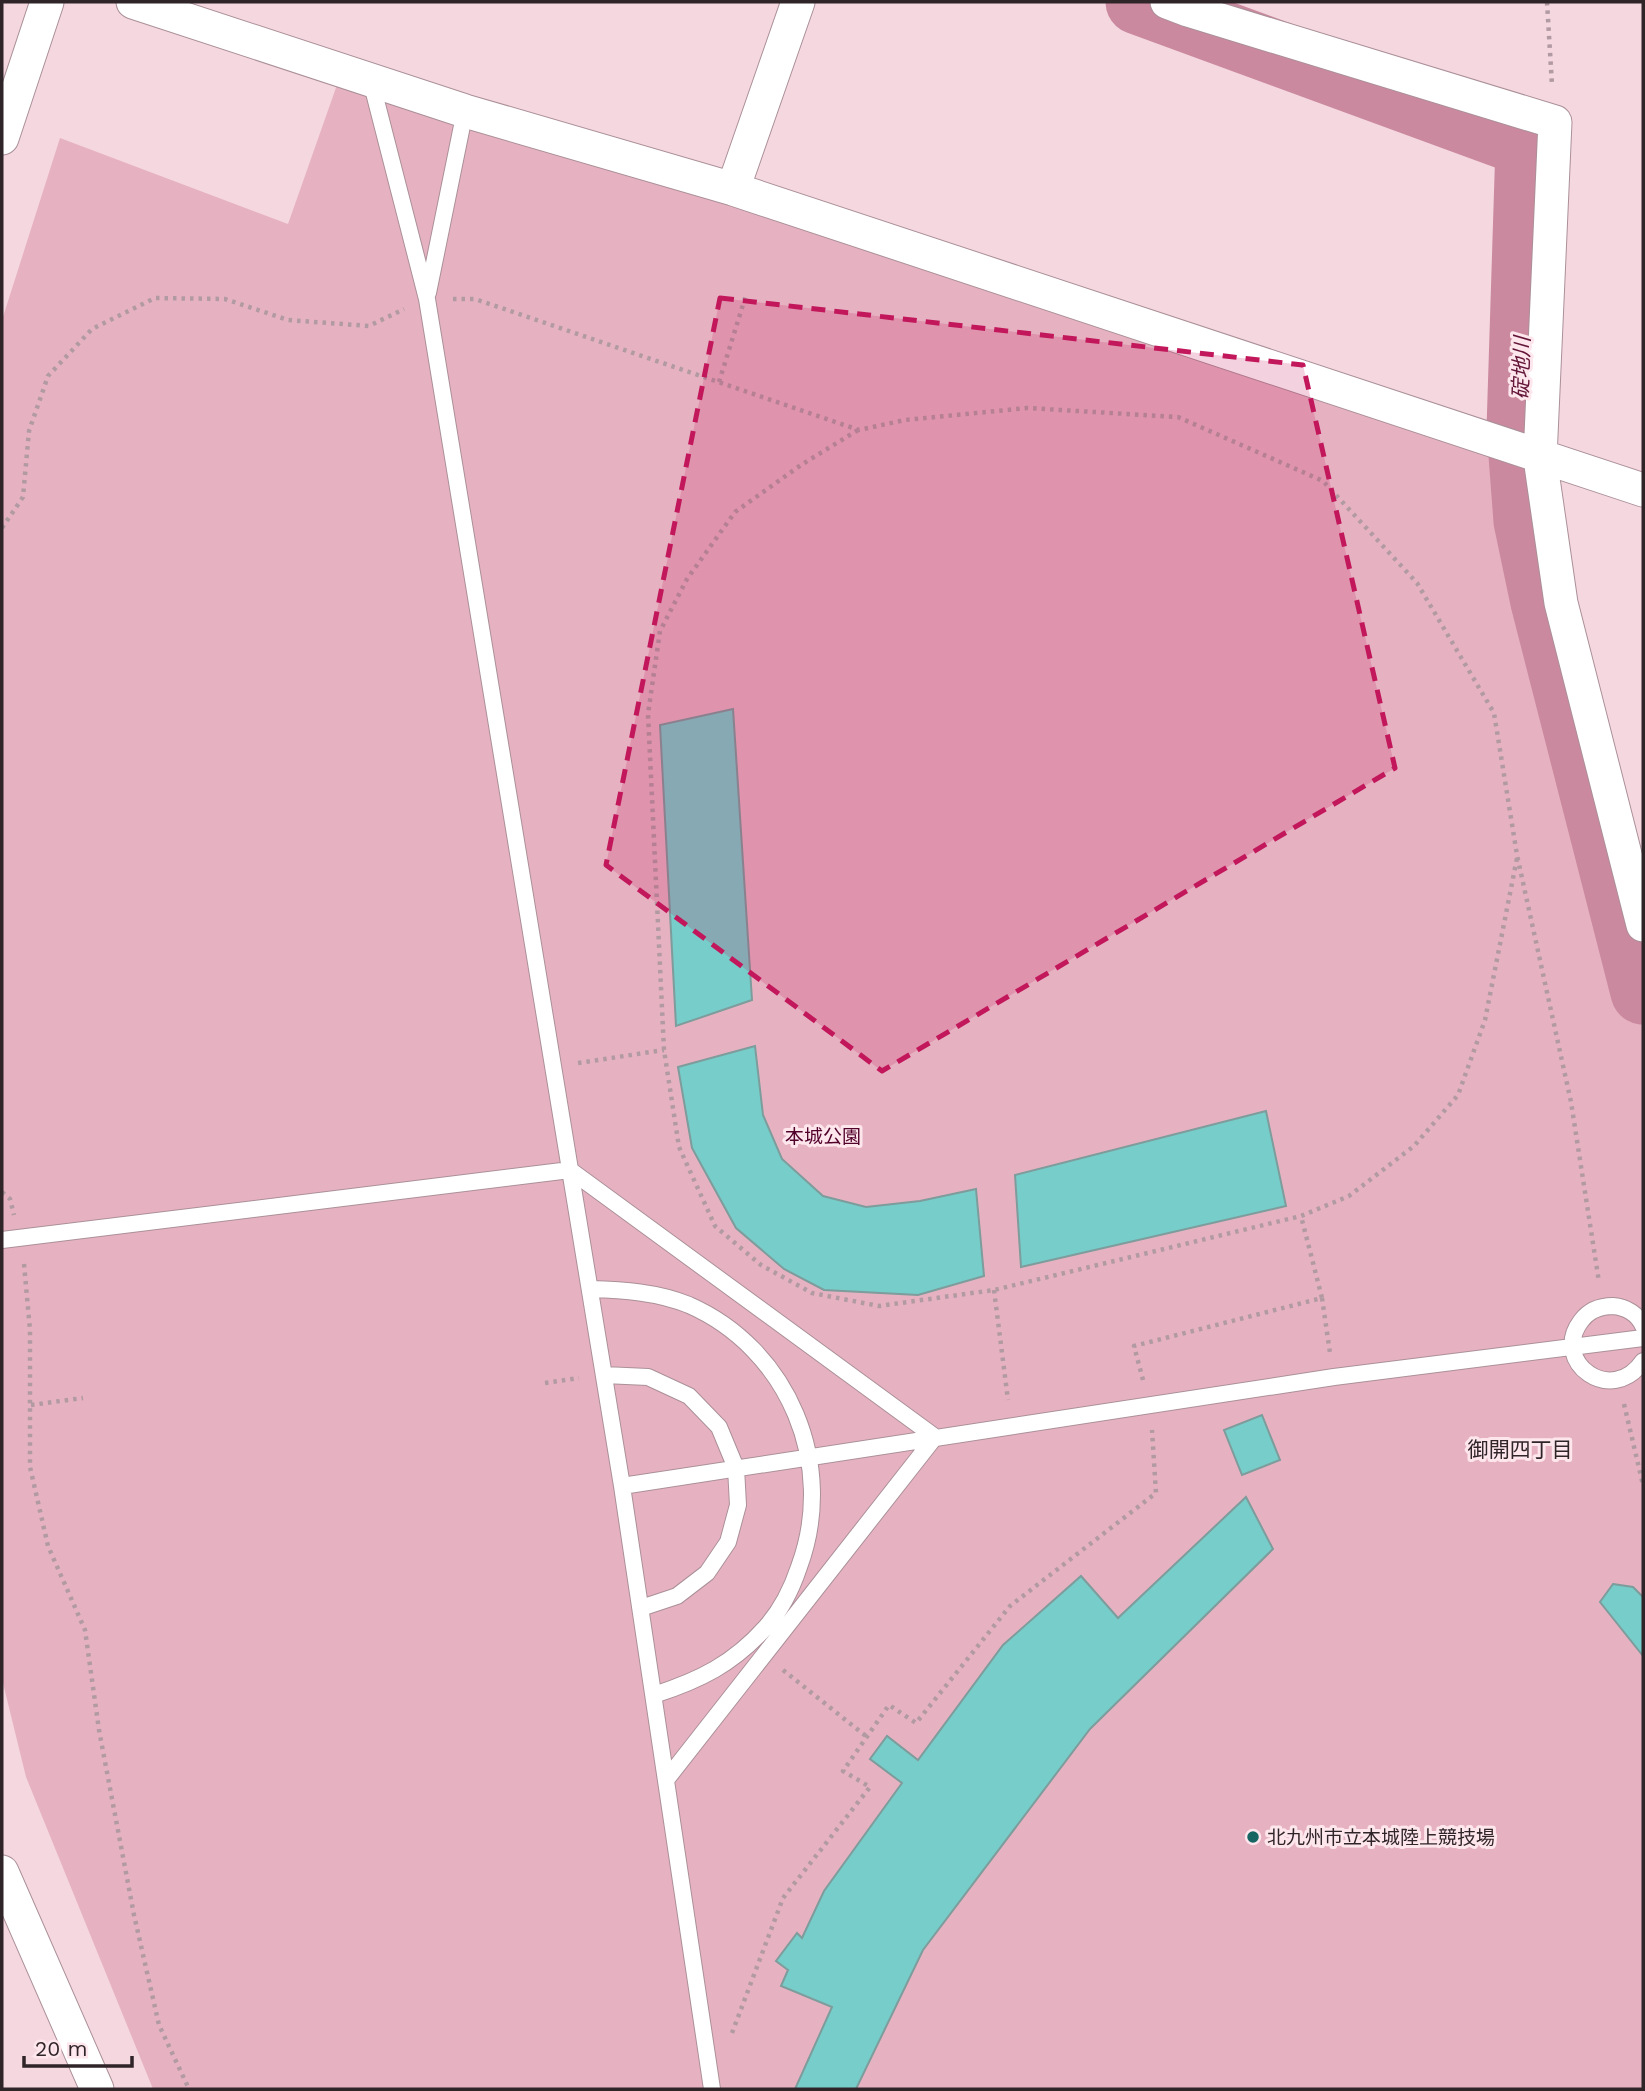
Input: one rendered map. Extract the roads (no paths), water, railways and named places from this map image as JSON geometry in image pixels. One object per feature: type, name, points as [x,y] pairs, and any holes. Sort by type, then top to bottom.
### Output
[{"type":"street","points":[[2,138],[47,2]]},
{"type":"street","points":[[133,2],[465,111],[733,189],[1643,490]]},
{"type":"street","points":[[733,189],[799,2]]},
{"type":"street","points":[[1167,2],[1555,122],[1540,458],[1561,603],[1643,925]]},
{"type":"street","points":[[2,1872],[97,2089]]},
{"type":"lane","points":[[371,80],[427,299],[622,1486],[712,2089]]},
{"type":"lane","points":[[427,299],[465,111]]},
{"type":"lane","points":[[2,1240],[570,1170],[935,1437]]},
{"type":"lane","points":[[590,1289],[652,1294],[688,1305],[732,1330],[768,1366],[795,1408],[810,1457],[813,1502],[807,1546],[792,1588],[767,1626],[734,1657],[696,1681],[654,1695]]},
{"type":"lane","points":[[1643,1326],[1640,1319],[1623,1307],[1603,1306],[1586,1314],[1575,1329],[1572,1348],[1580,1367],[1597,1380],[1618,1381],[1636,1373],[1643,1362]]},
{"type":"lane","points":[[622,1486],[1334,1377],[1643,1338]]},
{"type":"lane","points":[[604,1375],[648,1377],[689,1396],[719,1427],[736,1468],[738,1505],[728,1542],[707,1573],[677,1596],[641,1608]]},
{"type":"lane","points":[[666,1780],[935,1437]]},
{"type":"waterway","name":"碇地川","points":[[1138,2],[1528,145],[1519,429],[1526,521],[1543,602],[1643,992]]},
{"type":"place","name":"北九州市立本城陸上競技場","points":[[1253,1837]]},
{"type":"district","name":"御開四丁目","points":[[1520,1449]]},
{"type":"park label","name":"本城公園","points":[[823,1136]]}]
